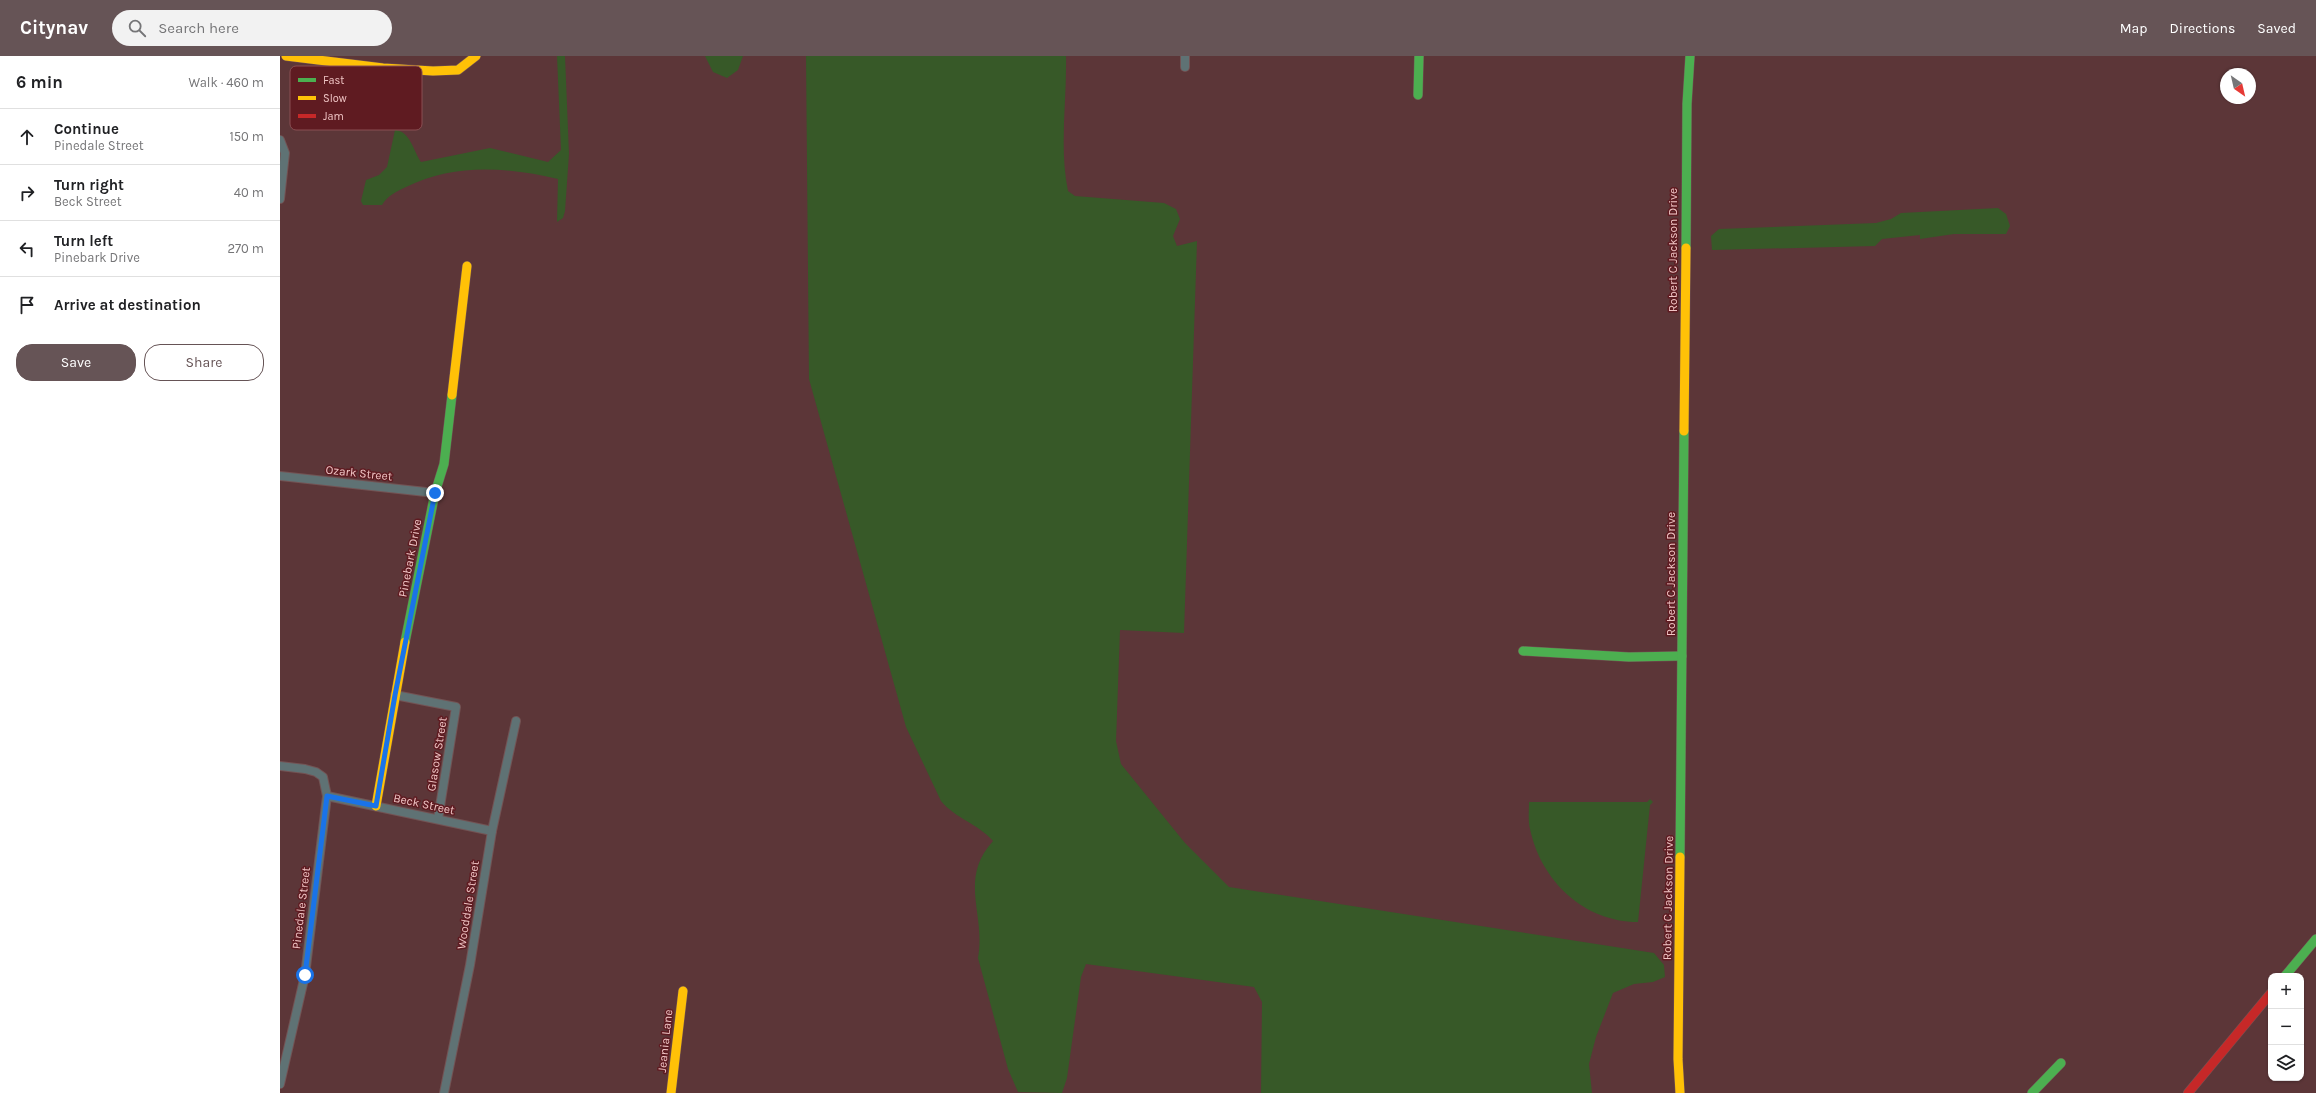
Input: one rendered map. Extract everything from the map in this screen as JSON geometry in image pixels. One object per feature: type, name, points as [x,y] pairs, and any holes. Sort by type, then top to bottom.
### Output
[{"type":"street","points":[[286,56],[328,59],[371,66]]},
{"type":"street","points":[[422,69],[458,70],[476,56]]},
{"type":"street","points":[[1185,56],[1185,67]]},
{"type":"street","points":[[1418,95],[1420,56]]},
{"type":"street","name":"Robert C Jackson Drive","points":[[1680,1093],[1678,1059],[1687,104],[1690,56]]},
{"type":"street","points":[[280,140],[285,153],[280,198]]},
{"type":"street","name":"Pinebark Drive","points":[[376,806],[395,695],[435,493],[444,464],[467,266]]},
{"type":"street","name":"Ozark Street","points":[[280,476],[435,493]]},
{"type":"street","points":[[1522,651],[1629,657],[1682,656]]},
{"type":"street","name":"Glasow Street","points":[[395,695],[456,708],[438,819]]},
{"type":"street","name":"Wooddale Street","points":[[444,1093],[470,965],[492,831],[516,721]]},
{"type":"street","name":"Pinedale Street","points":[[280,766],[316,772],[324,777],[327,796],[305,975],[280,1084]]},
{"type":"street","name":"Beck Street","points":[[327,796],[492,831]]},
{"type":"street","points":[[2288,973],[2316,939]]},
{"type":"street","name":"Jeania Lane","points":[[671,1093],[683,991]]},
{"type":"street","points":[[2188,1093],[2268,997]]},
{"type":"street","points":[[2032,1093],[2061,1063]]},
{"type":"green space","points":[[557,56],[565,56],[569,154],[565,211],[563,218],[557,222],[558,179],[500,170],[462,171],[443,174],[424,179],[406,187],[390,196],[382,205],[363,205],[361,201],[366,180],[379,175],[387,167],[395,130],[400,131],[408,137],[421,162],[490,148],[548,162],[561,150]]},
{"type":"green space","points":[[705,56],[743,56],[738,70],[727,78],[713,72]]},
{"type":"green space","points":[[806,56],[1066,56],[1064,158],[1068,191],[1075,196],[1164,203],[1176,209],[1180,219],[1173,236],[1177,246],[1197,241],[1184,633],[1120,630],[1116,741],[1121,764],[1185,843],[1229,887],[1654,953],[1664,965],[1665,977],[1653,982],[1634,984],[1613,993],[1596,1037],[1589,1064],[1592,1093],[1261,1093],[1262,1002],[1254,987],[1086,964],[1081,977],[1067,1078],[1062,1093],[1018,1092],[1008,1069],[978,958],[980,942],[975,883],[977,869],[983,855],[993,841],[987,835],[953,812],[941,801],[906,727],[809,379]]},
{"type":"green space","points":[[1998,208],[2006,214],[2010,226],[2006,234],[1954,234],[1920,239],[1920,235],[1882,239],[1875,246],[1712,250],[1711,236],[1719,229],[1876,223],[1891,219],[1901,213]]},
{"type":"green space","points":[[1650,799],[1653,802],[1650,805],[1638,922],[1618,920],[1600,915],[1583,906],[1568,895],[1555,881],[1544,865],[1536,848],[1530,829],[1529,802],[1647,802]]},
{"type":"traffic: fast","points":[[1418,95],[1419,56]]},
{"type":"traffic: fast","points":[[1686,248],[1687,104],[1690,56]]},
{"type":"traffic: fast","points":[[405,642],[435,493],[444,464],[452,395]]},
{"type":"traffic: fast","points":[[1680,857],[1684,431]]},
{"type":"traffic: fast","points":[[1523,651],[1629,657],[1682,656]]},
{"type":"traffic: fast","points":[[2288,973],[2316,939]]},
{"type":"traffic: fast","points":[[2032,1093],[2061,1063]]},
{"type":"traffic: slow","points":[[286,56],[367,66]]},
{"type":"traffic: slow","points":[[422,70],[458,70],[476,56]]},
{"type":"traffic: slow","points":[[1684,431],[1686,248]]},
{"type":"traffic: slow","points":[[452,395],[467,266]]},
{"type":"traffic: slow","points":[[376,806],[405,642]]},
{"type":"traffic: slow","points":[[1680,857],[1678,1059],[1680,1093]]},
{"type":"traffic: slow","points":[[671,1093],[683,991]]},
{"type":"traffic: jam","points":[[2188,1093],[2268,997]]},
{"type":"route","points":[[305,975],[327,796],[376,806],[395,695],[435,493]]}]
